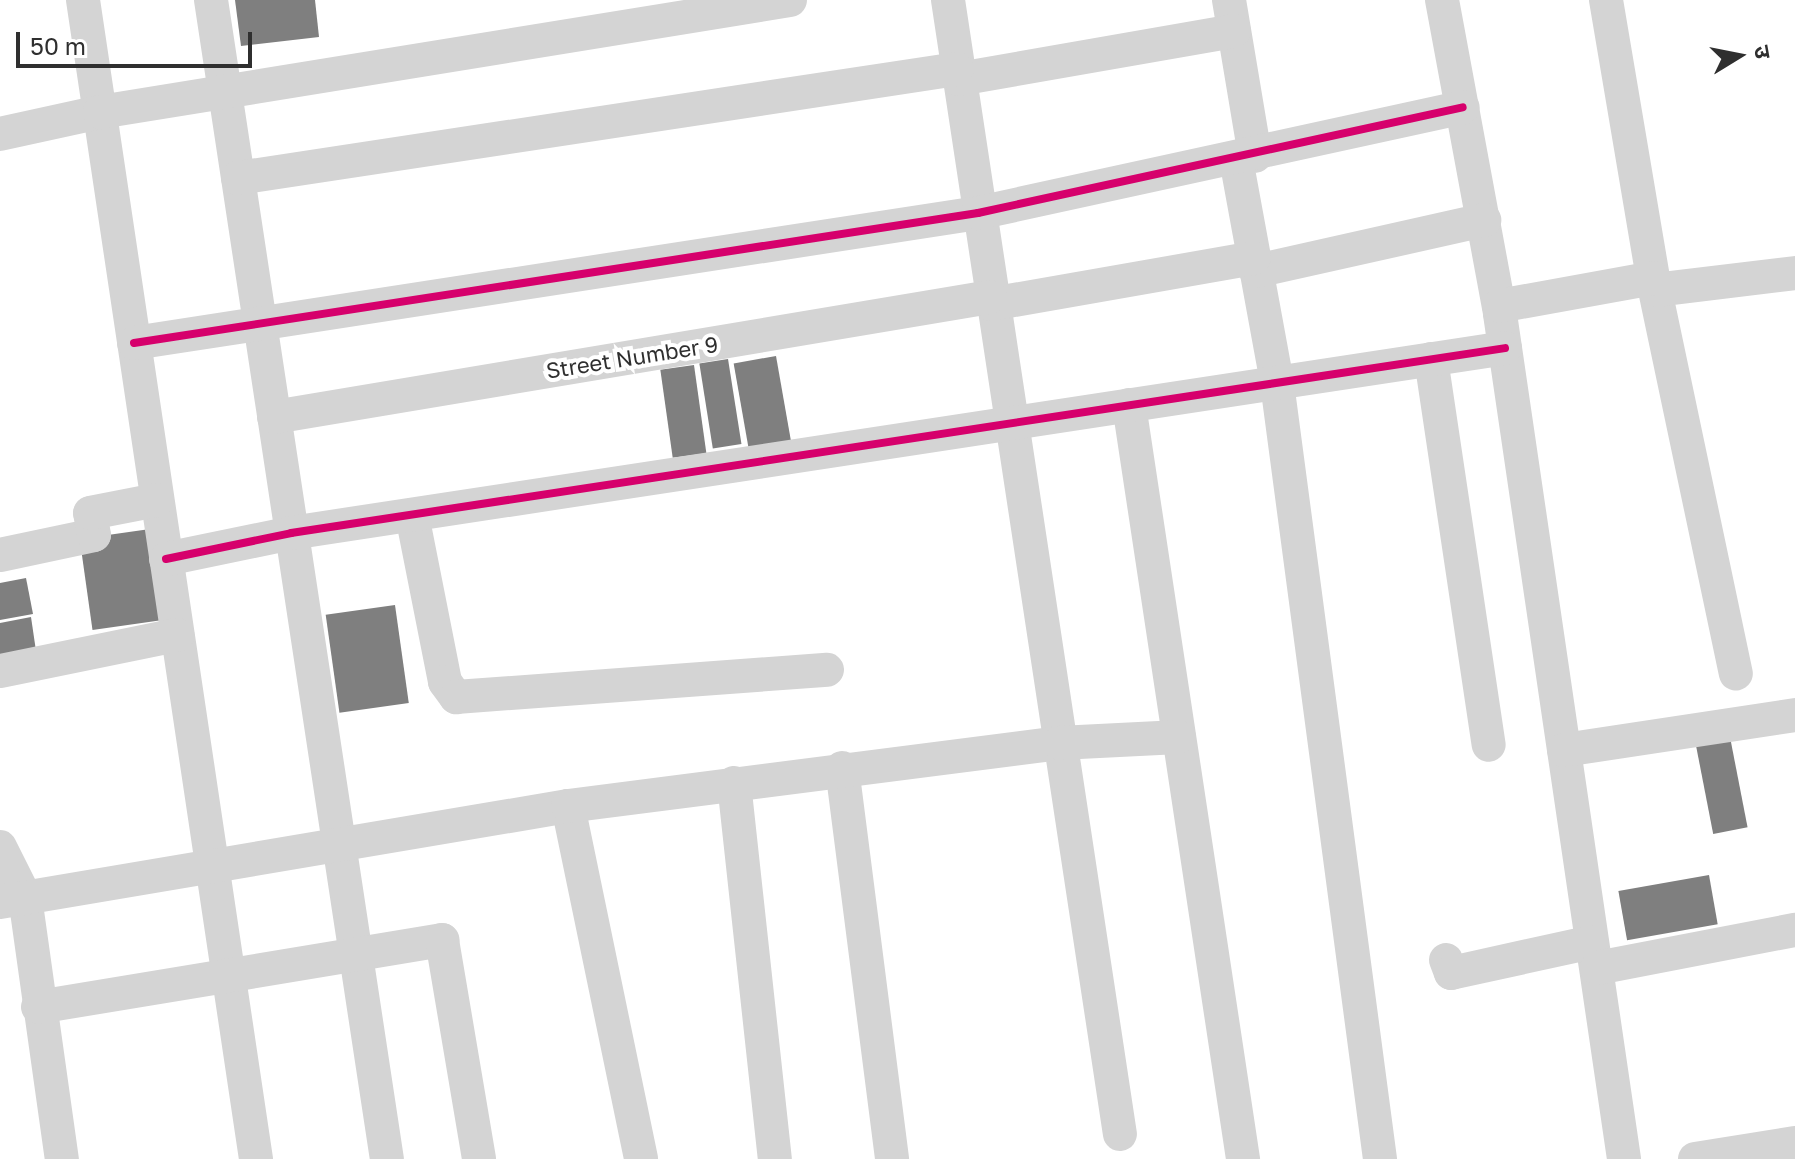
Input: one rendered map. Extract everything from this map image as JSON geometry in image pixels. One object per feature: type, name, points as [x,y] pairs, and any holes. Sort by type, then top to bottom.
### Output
[{"type":"street","points":[[83,0],[256,1159]]},
{"type":"street","points":[[211,0],[387,1159]]},
{"type":"street","points":[[0,134],[100,112],[790,0]]},
{"type":"street","points":[[948,0],[1009,423],[1120,1134]]},
{"type":"street","points":[[1442,0],[1499,306],[1624,1159]]},
{"type":"street","points":[[1606,0],[1654,284],[1736,674]]},
{"type":"street","points":[[238,178],[958,74],[1232,16],[1255,264],[1277,383],[1380,1159]]},
{"type":"street","points":[[134,343],[260,322],[739,254],[978,213],[1245,158],[1463,107]]},
{"type":"street","name":"Street Number 9","points":[[274,417],[991,301],[1255,264],[1484,220]]},
{"type":"street","points":[[1499,306],[1654,284],[1795,273]]},
{"type":"street","points":[[166,559],[291,533],[1505,348]]},
{"type":"street","points":[[1431,359],[1489,745]]},
{"type":"street","points":[[1129,405],[1243,1159]]},
{"type":"street","points":[[0,555],[94,535],[90,513],[157,500]]},
{"type":"street","points":[[412,515],[445,682],[456,697],[827,670]]},
{"type":"street","points":[[0,671],[177,635]]},
{"type":"street","points":[[1564,750],[1795,715]]},
{"type":"street","points":[[12,900],[568,806],[842,768],[1059,743],[1179,737]]},
{"type":"street","points":[[842,768],[892,1159]]},
{"type":"street","points":[[734,783],[775,1159]]},
{"type":"street","points":[[568,806],[641,1159]]},
{"type":"street","points":[[0,847],[38,1007],[62,1159]]},
{"type":"street","points":[[1446,960],[1451,973],[1795,930]]},
{"type":"street","points":[[38,1007],[442,940],[479,1159]]},
{"type":"street","points":[[1695,1159],[1795,1143]]},
{"type":"building","points":[[235,0],[315,0],[319,37],[241,46]]},
{"type":"building","points":[[776,356],[791,441],[749,448],[734,363]]},
{"type":"building","points":[[728,359],[741,444],[713,448],[699,364]]},
{"type":"building","points":[[694,365],[706,453],[673,458],[660,370]]},
{"type":"building","points":[[150,529],[163,620],[92,630],[80,539]]},
{"type":"building","points":[[26,578],[33,614],[0,620],[0,583]]},
{"type":"building","points":[[395,605],[409,703],[339,713],[326,615]]},
{"type":"building","points":[[31,617],[36,651],[0,658],[0,623]]},
{"type":"building","points":[[1730,737],[1748,827],[1713,834],[1696,744]]},
{"type":"building","points":[[1709,875],[1718,924],[1627,940],[1618,891]]},
{"type":"cycle path","points":[[134,343],[978,213],[1463,107]]},
{"type":"cycle path","points":[[166,559],[291,533],[1505,348]]}]
